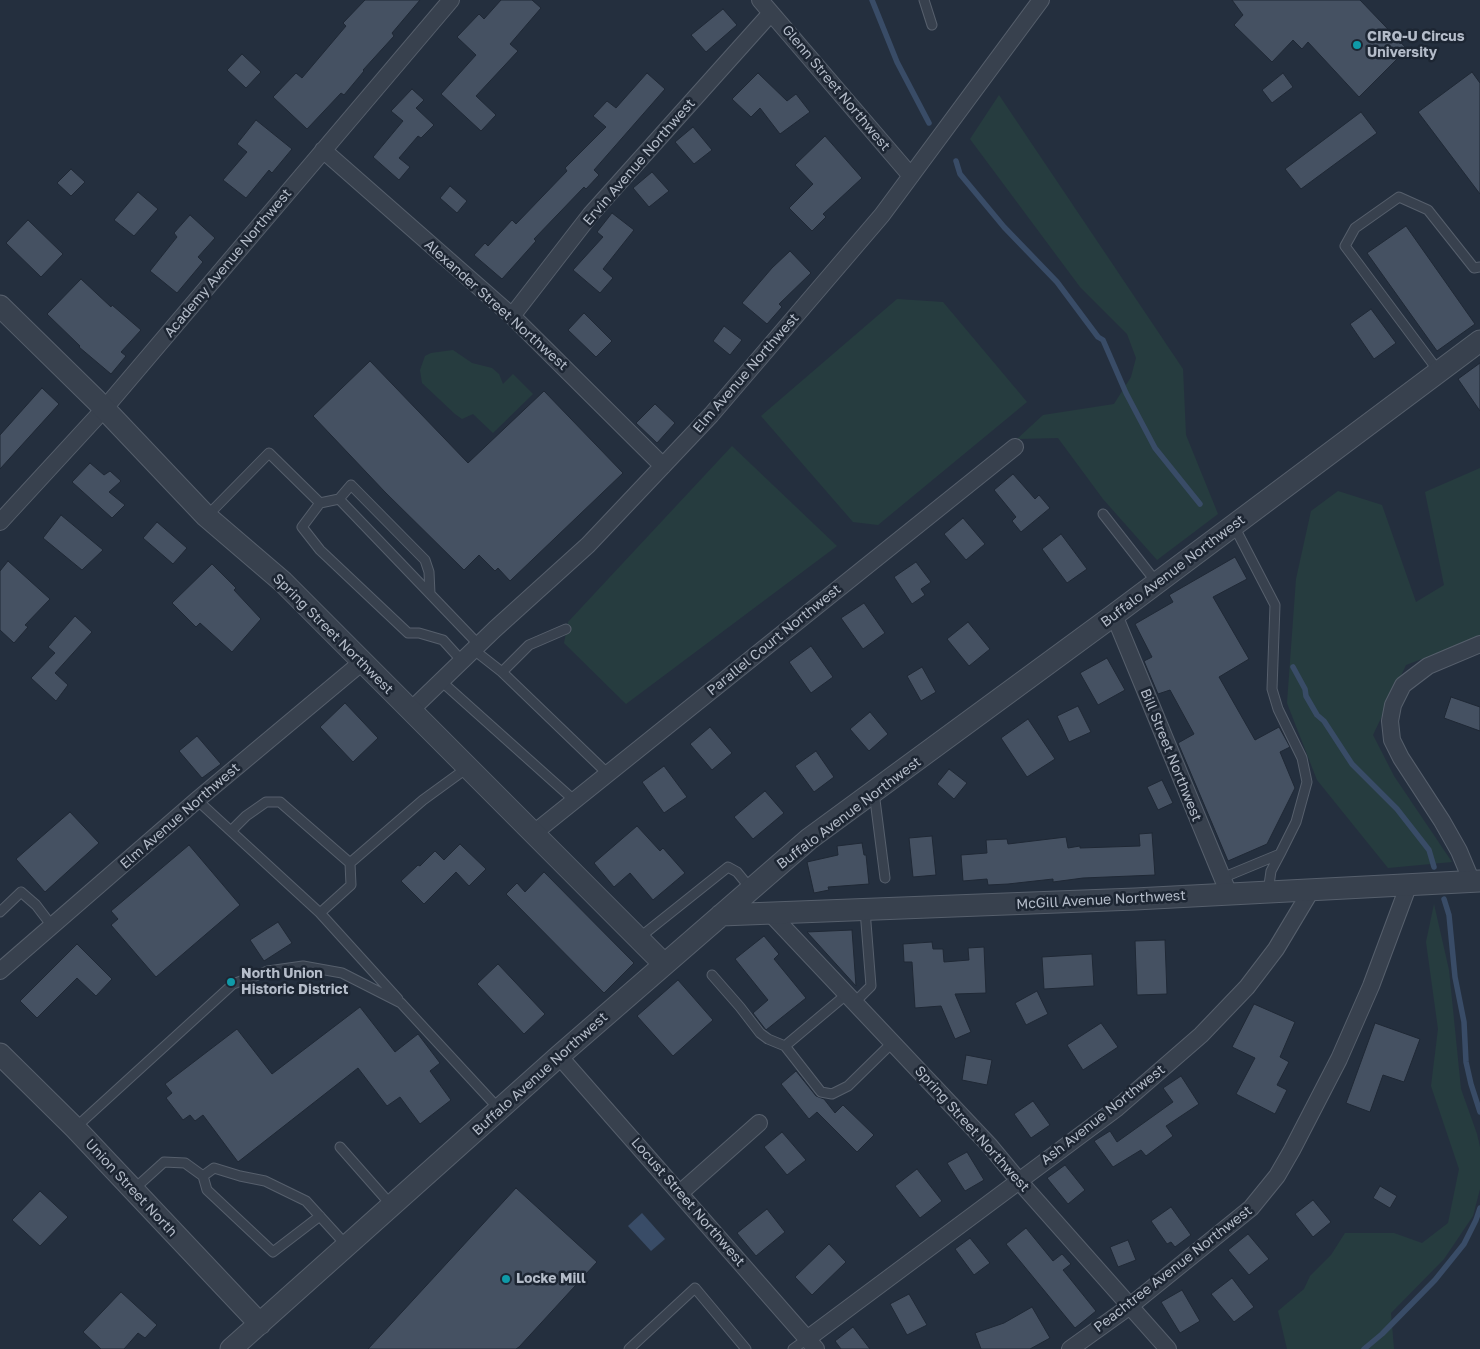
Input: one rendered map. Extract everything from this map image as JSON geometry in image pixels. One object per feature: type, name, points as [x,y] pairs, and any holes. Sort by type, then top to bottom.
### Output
[{"type":"street","name":"Academy Avenue Northwest","points":[[0,522],[104,409],[451,0]]},
{"type":"street","name":"Glenn Street Northwest","points":[[760,0],[911,176]]},
{"type":"street","name":"Elm Avenue Northwest","points":[[410,711],[588,545],[711,415],[863,237],[911,176],[1035,2]]},
{"type":"street","name":"Ervin Avenue Northwest","points":[[512,316],[591,214],[771,13]]},
{"type":"street","name":"Alexander Street Northwest","points":[[323,150],[512,316],[663,466]]},
{"type":"street","name":"Spring Street Northwest","points":[[0,306],[104,409],[206,516],[283,582],[664,964]]},
{"type":"street","name":"Buffalo Avenue Northwest","points":[[231,1349],[559,1056],[809,839],[1114,616],[1480,341]]},
{"type":"street","name":"Parallel Court Northwest","points":[[534,834],[1015,447]]},
{"type":"street","name":"Bill Street Northwest","points":[[1114,616],[1225,886]]},
{"type":"street","points":[[1476,882],[1442,821],[1401,758],[1392,740],[1390,721],[1393,704],[1403,685],[1428,666],[1480,644]]},
{"type":"street","name":"Elm Avenue Northwest","points":[[0,971],[197,800],[362,663]]},
{"type":"street","name":"McGill Avenue Northwest","points":[[721,915],[865,910],[1225,886],[1268,892],[1476,882]]},
{"type":"street","name":"Peachtree Avenue Northwest","points":[[1070,1349],[1130,1306],[1252,1208],[1277,1176],[1338,1059],[1371,986],[1409,884]]},
{"type":"street","name":"Ash Avenue Northwest","points":[[811,1344],[1019,1181],[1117,1108],[1201,1035],[1247,987],[1276,949],[1312,890]]},
{"type":"street","name":"Spring Street Northwest","points":[[772,914],[990,1146],[1168,1349]]},
{"type":"street","name":"Union Street North","points":[[0,1054],[75,1128],[260,1324]]},
{"type":"street","name":"Locust Street Northwest","points":[[559,1056],[811,1344]]},
{"type":"street","points":[[680,1193],[759,1123]]},
{"type":"lane","points":[[924,0],[932,25]]},
{"type":"lane","points":[[1439,372],[1345,246],[1355,228],[1399,197],[1428,210],[1474,268],[1480,267]]},
{"type":"lane","points":[[206,516],[269,453],[320,503]]},
{"type":"lane","points":[[430,594],[429,572],[425,560],[351,485],[339,499],[320,503],[302,527],[320,550],[408,633],[419,633],[443,640],[472,652],[502,672],[608,774]]},
{"type":"lane","points":[[339,499],[430,594],[472,652]]},
{"type":"lane","points":[[1103,514],[1157,583]]},
{"type":"lane","points":[[1234,526],[1275,605],[1272,689],[1278,709],[1302,758],[1307,782],[1296,822],[1272,871],[1268,892]]},
{"type":"lane","points":[[502,672],[529,645],[566,629]]},
{"type":"lane","points":[[441,681],[575,801]]},
{"type":"lane","points":[[350,862],[423,800],[467,768]]},
{"type":"lane","points":[[874,792],[885,878]]},
{"type":"lane","points":[[197,800],[320,913],[499,1110]]},
{"type":"lane","points":[[231,831],[246,816],[266,802],[280,802],[350,862],[351,885],[320,913]]},
{"type":"lane","points":[[1225,886],[1280,854]]},
{"type":"lane","points":[[638,938],[728,867],[737,872],[751,890]]},
{"type":"lane","points":[[0,912],[21,892],[36,905],[52,926]]},
{"type":"lane","points":[[785,1046],[851,998],[871,986],[865,910]]},
{"type":"lane","points":[[75,1128],[233,984],[268,971],[303,966],[342,973],[401,1003]]},
{"type":"lane","points":[[712,975],[760,1032],[768,1039],[785,1046],[821,1092],[832,1094],[848,1086],[893,1042]]},
{"type":"lane","points":[[340,1146],[392,1206]]},
{"type":"lane","points":[[133,1190],[164,1162],[185,1163],[202,1176],[207,1190],[273,1252],[320,1216]]},
{"type":"lane","points":[[202,1176],[214,1168],[265,1181],[306,1201],[347,1246]]},
{"type":"lane","points":[[629,1349],[695,1288],[746,1349]]},
{"type":"lane","points":[[793,1349],[811,1344]]},
{"type":"green space","points":[[999,95],[1183,369],[1186,435],[1218,514],[1157,560],[1103,499],[1058,438],[1017,439],[1043,415],[1114,404],[1131,377],[1136,358],[1127,334],[1080,287],[970,139]]},
{"type":"green space","points":[[897,299],[943,302],[1027,402],[878,525],[853,522],[761,416]]},
{"type":"green space","points":[[453,350],[472,363],[492,368],[499,374],[503,384],[513,374],[533,394],[493,433],[473,414],[462,419],[422,383],[420,370],[425,356],[431,353]]},
{"type":"green space","points":[[732,446],[837,546],[626,704],[564,643],[568,622]]},
{"type":"green space","points":[[1480,468],[1480,637],[1406,665],[1373,735],[1394,776],[1452,862],[1388,868],[1317,780],[1287,703],[1296,579],[1311,511],[1338,491],[1382,505],[1416,602],[1444,585],[1425,492]]},
{"type":"green space","points":[[1434,904],[1449,970],[1461,1089],[1480,1147],[1480,1189],[1473,1216],[1444,1259],[1391,1313],[1394,1349],[1287,1349],[1278,1311],[1304,1289],[1310,1276],[1331,1255],[1345,1233],[1394,1233],[1422,1243],[1448,1223],[1459,1169],[1431,1086],[1438,1029],[1426,942]]},
{"type":"water","points":[[642,1213],[665,1239],[651,1251],[628,1226]]},
{"type":"building","points":[[365,0],[420,0],[392,33],[394,36],[363,70],[344,95],[341,93],[307,129],[273,97],[296,73],[302,78],[346,26],[343,23]]},
{"type":"building","points":[[501,0],[532,0],[541,8],[510,44],[518,51],[476,96],[496,115],[481,131],[441,94],[476,55],[457,37],[479,14],[484,19]]},
{"type":"building","name":"CIRQ-U Circus University","points":[[1232,0],[1360,0],[1407,49],[1359,97],[1308,42],[1302,49],[1293,40],[1272,62],[1234,25],[1243,15]]},
{"type":"building","points":[[723,9],[737,25],[706,52],[691,35]]},
{"type":"building","points":[[242,54],[261,72],[246,88],[227,70]]},
{"type":"building","points":[[1472,72],[1480,83],[1480,194],[1418,112]]},
{"type":"building","points":[[647,73],[665,89],[594,170],[599,175],[586,189],[584,187],[534,239],[536,241],[502,279],[474,255],[485,243],[488,246],[512,220],[516,224],[567,171],[565,168],[606,127],[593,116],[607,101],[616,108]]},
{"type":"building","points":[[758,73],[787,101],[796,94],[810,112],[780,134],[760,108],[751,117],[732,99]]},
{"type":"building","points":[[1283,73],[1293,87],[1272,103],[1262,90]]},
{"type":"building","points":[[412,89],[424,100],[416,108],[434,125],[421,138],[418,136],[399,158],[410,167],[399,180],[373,157],[403,121],[391,111]]},
{"type":"building","points":[[1361,112],[1377,133],[1301,189],[1285,169]]},
{"type":"building","points":[[256,120],[292,149],[272,173],[269,170],[246,198],[223,180],[247,152],[237,144]]},
{"type":"building","points":[[693,127],[712,150],[694,164],[675,142]]},
{"type":"building","points":[[825,136],[862,178],[823,214],[826,217],[812,231],[789,208],[813,184],[795,165]]},
{"type":"building","points":[[71,169],[85,182],[71,196],[57,183]]},
{"type":"building","points":[[652,172],[669,191],[649,207],[633,188]]},
{"type":"building","points":[[450,186],[467,201],[457,213],[440,198]]},
{"type":"building","points":[[138,192],[158,209],[134,236],[114,220]]},
{"type":"building","points":[[612,213],[634,230],[603,269],[613,278],[600,293],[573,270],[603,237],[597,232]]},
{"type":"building","points":[[190,215],[215,238],[198,257],[203,262],[177,293],[150,271],[177,237],[174,233]]},
{"type":"building","points":[[28,220],[63,254],[41,277],[6,243]]},
{"type":"building","points":[[1406,226],[1475,324],[1437,351],[1367,253]]},
{"type":"building","points":[[790,251],[811,273],[779,304],[782,307],[767,324],[742,303],[772,268]]},
{"type":"building","points":[[81,279],[111,307],[112,305],[141,330],[121,352],[126,356],[111,374],[79,347],[47,314]]},
{"type":"building","points":[[1371,309],[1396,343],[1374,359],[1350,324]]},
{"type":"building","points":[[584,313],[612,341],[596,357],[568,330]]},
{"type":"building","points":[[724,326],[742,340],[730,355],[713,341]]},
{"type":"building","points":[[370,361],[468,463],[544,391],[623,473],[510,581],[498,568],[495,571],[479,555],[464,570],[385,492],[313,416]]},
{"type":"building","points":[[1480,363],[1480,411],[1458,379]]},
{"type":"building","points":[[42,388],[59,404],[0,469],[0,435]]},
{"type":"building","points":[[655,404],[675,423],[657,443],[636,423]]},
{"type":"building","points":[[90,463],[104,475],[110,471],[121,481],[109,492],[125,505],[112,518],[72,482]]},
{"type":"building","points":[[1013,474],[1035,499],[1039,495],[1050,508],[1021,532],[1012,521],[1016,517],[994,490]]},
{"type":"building","points":[[61,515],[103,550],[82,570],[43,538]]},
{"type":"building","points":[[963,518],[985,544],[966,560],[944,534]]},
{"type":"building","points":[[157,522],[187,548],[173,564],[143,538]]},
{"type":"building","points":[[1061,534],[1087,569],[1067,583],[1042,549]]},
{"type":"building","points":[[1235,557],[1247,579],[1213,597],[1249,659],[1219,677],[1255,740],[1279,727],[1290,747],[1280,752],[1295,788],[1267,844],[1228,861],[1178,743],[1194,734],[1170,690],[1158,694],[1144,661],[1152,657],[1135,624],[1173,602],[1169,595]]},
{"type":"building","points":[[8,561],[50,599],[25,625],[28,627],[14,643],[0,630],[0,571]]},
{"type":"building","points":[[916,562],[931,582],[921,589],[925,595],[912,604],[894,577]]},
{"type":"building","points":[[212,564],[236,588],[234,590],[261,619],[232,652],[200,623],[196,627],[172,603]]},
{"type":"building","points":[[864,603],[885,633],[863,649],[841,618]]},
{"type":"building","points":[[75,616],[92,632],[55,673],[68,685],[56,701],[31,678],[55,653],[48,647]]},
{"type":"building","points":[[968,622],[990,649],[969,666],[947,639]]},
{"type":"building","points":[[811,646],[833,677],[811,693],[789,662]]},
{"type":"building","points":[[1107,658],[1125,690],[1098,705],[1080,673]]},
{"type":"building","points":[[922,667],[936,692],[921,701],[907,676]]},
{"type":"building","points":[[1451,697],[1480,707],[1480,731],[1444,718]]},
{"type":"building","points":[[345,703],[378,738],[353,762],[320,727]]},
{"type":"building","points":[[1078,706],[1091,732],[1069,742],[1057,716]]},
{"type":"building","points":[[870,712],[888,734],[869,751],[850,729]]},
{"type":"building","points":[[1028,719],[1055,759],[1027,777],[1001,738]]},
{"type":"building","points":[[710,727],[732,753],[712,770],[690,744]]},
{"type":"building","points":[[197,736],[221,764],[202,778],[179,751]]},
{"type":"building","points":[[816,751],[834,777],[814,792],[795,766]]},
{"type":"building","points":[[664,766],[687,797],[664,813],[642,782]]},
{"type":"building","points":[[949,769],[967,783],[954,799],[937,784]]},
{"type":"building","points":[[1162,780],[1173,803],[1158,810],[1147,787]]},
{"type":"building","points":[[765,791],[784,813],[753,839],[734,817]]},
{"type":"building","points":[[70,812],[99,843],[45,892],[16,859]]},
{"type":"building","points":[[637,826],[660,851],[663,848],[685,873],[653,900],[630,873],[614,887],[594,863]]},
{"type":"building","points":[[1152,833],[1155,875],[1083,878],[1053,882],[1053,879],[988,885],[987,879],[963,881],[961,855],[987,853],[986,840],[1007,839],[1008,844],[1066,837],[1068,848],[1080,846],[1080,848],[1140,846],[1139,834]]},
{"type":"building","points":[[932,836],[936,875],[913,877],[909,838]]},
{"type":"building","points":[[862,843],[864,855],[866,855],[869,884],[828,887],[829,890],[814,893],[807,862],[838,855],[837,846]]},
{"type":"building","points":[[460,844],[486,869],[469,886],[456,872],[424,904],[401,881],[435,851],[444,860]]},
{"type":"building","points":[[189,845],[240,905],[156,977],[111,925],[118,919],[111,911]]},
{"type":"building","points":[[544,872],[634,963],[604,993],[506,894],[517,883],[525,892]]},
{"type":"building","points":[[278,922],[292,943],[264,961],[250,940]]},
{"type":"building","points":[[852,930],[856,986],[807,932]]},
{"type":"building","points":[[764,936],[779,954],[774,959],[806,998],[766,1030],[753,1013],[768,1000],[735,959]]},
{"type":"building","points":[[1165,940],[1167,994],[1137,995],[1135,941]]},
{"type":"building","points":[[932,942],[933,949],[943,949],[944,962],[969,960],[968,948],[984,947],[986,993],[955,994],[971,1032],[955,1039],[941,1006],[915,1008],[912,962],[904,962],[903,944]]},
{"type":"building","points":[[77,944],[112,979],[96,996],[77,978],[37,1018],[20,1001]]},
{"type":"building","points":[[1092,954],[1094,986],[1044,989],[1042,957]]},
{"type":"building","points":[[498,964],[545,1014],[524,1034],[477,984]]},
{"type":"building","points":[[678,980],[713,1020],[673,1056],[637,1016]]},
{"type":"building","points":[[1037,991],[1048,1014],[1026,1025],[1015,1003]]},
{"type":"building","points":[[1254,1004],[1295,1022],[1280,1057],[1289,1062],[1277,1085],[1287,1090],[1275,1114],[1236,1094],[1255,1058],[1232,1047]]},
{"type":"building","points":[[360,1007],[395,1052],[418,1034],[440,1063],[430,1071],[451,1100],[420,1124],[400,1097],[387,1106],[358,1068],[238,1162],[203,1115],[195,1121],[190,1115],[183,1120],[166,1098],[172,1093],[165,1084],[237,1029],[272,1074]]},
{"type":"building","points":[[1101,1023],[1118,1047],[1083,1070],[1067,1045]]},
{"type":"building","points":[[1375,1023],[1420,1039],[1404,1082],[1383,1075],[1370,1112],[1346,1103]]},
{"type":"building","points":[[966,1055],[992,1060],[987,1085],[962,1080]]},
{"type":"building","points":[[796,1071],[816,1096],[824,1099],[835,1113],[843,1105],[874,1135],[857,1152],[817,1112],[809,1119],[781,1084]]},
{"type":"building","points":[[1181,1076],[1199,1104],[1166,1126],[1173,1136],[1146,1156],[1141,1150],[1113,1167],[1094,1141],[1110,1131],[1117,1142],[1173,1102],[1163,1088]]},
{"type":"building","points":[[1033,1101],[1050,1125],[1031,1138],[1014,1114]]},
{"type":"building","points":[[782,1132],[806,1160],[787,1175],[764,1147]]},
{"type":"building","points":[[967,1152],[984,1180],[965,1191],[947,1163]]},
{"type":"building","points":[[1065,1165],[1085,1190],[1068,1204],[1047,1178]]},
{"type":"building","points":[[917,1169],[942,1201],[920,1218],[895,1186]]},
{"type":"building","points":[[1380,1186],[1397,1196],[1390,1208],[1373,1198]]},
{"type":"building","name":"Locke Mill","points":[[516,1188],[597,1262],[519,1347],[516,1349],[368,1349]]},
{"type":"building","points":[[40,1191],[68,1217],[40,1246],[12,1220]]},
{"type":"building","points":[[1313,1200],[1331,1222],[1313,1237],[1295,1214]]},
{"type":"building","points":[[1171,1207],[1191,1235],[1175,1247],[1171,1242],[1167,1244],[1151,1221]]},
{"type":"building","points":[[767,1209],[785,1232],[756,1256],[737,1233]]},
{"type":"building","points":[[1026,1228],[1053,1261],[1062,1254],[1071,1264],[1063,1270],[1096,1311],[1075,1328],[1006,1244]]},
{"type":"building","points":[[1248,1234],[1269,1259],[1249,1275],[1228,1250]]},
{"type":"building","points":[[970,1238],[990,1263],[974,1275],[955,1249]]},
{"type":"building","points":[[1128,1240],[1136,1260],[1118,1267],[1110,1247]]},
{"type":"building","points":[[829,1244],[846,1262],[812,1295],[795,1277]]},
{"type":"building","points":[[1232,1278],[1254,1307],[1234,1322],[1211,1294]]},
{"type":"building","points":[[1182,1290],[1200,1321],[1180,1333],[1161,1302]]},
{"type":"building","points":[[121,1292],[157,1325],[145,1338],[138,1333],[124,1349],[101,1349],[83,1332]]},
{"type":"building","points":[[909,1294],[927,1325],[907,1335],[890,1304]]},
{"type":"building","points":[[1032,1307],[1050,1338],[1030,1349],[981,1349],[975,1333],[1004,1323]]},
{"type":"building","points":[[853,1327],[870,1349],[841,1349],[835,1341]]},
{"type":"waterway","points":[[872,0],[897,62],[929,123]]},
{"type":"waterway","points":[[956,161],[960,174],[1004,227],[1057,282],[1098,337],[1103,340],[1126,393],[1155,448],[1200,504]]},
{"type":"waterway","points":[[1293,667],[1317,715],[1324,721],[1352,764],[1397,809],[1429,850],[1434,867]]},
{"type":"waterway","points":[[1444,899],[1449,915],[1455,977],[1464,1022],[1466,1062],[1480,1112]]},
{"type":"waterway","points":[[1364,1349],[1382,1334],[1435,1280],[1464,1244],[1480,1208]]},
{"type":"place","name":"CIRQ-U Circus University","points":[[1357,45]]},
{"type":"place","name":"North Union Historic District","points":[[231,982]]},
{"type":"place","name":"Locke Mill","points":[[506,1279]]}]
